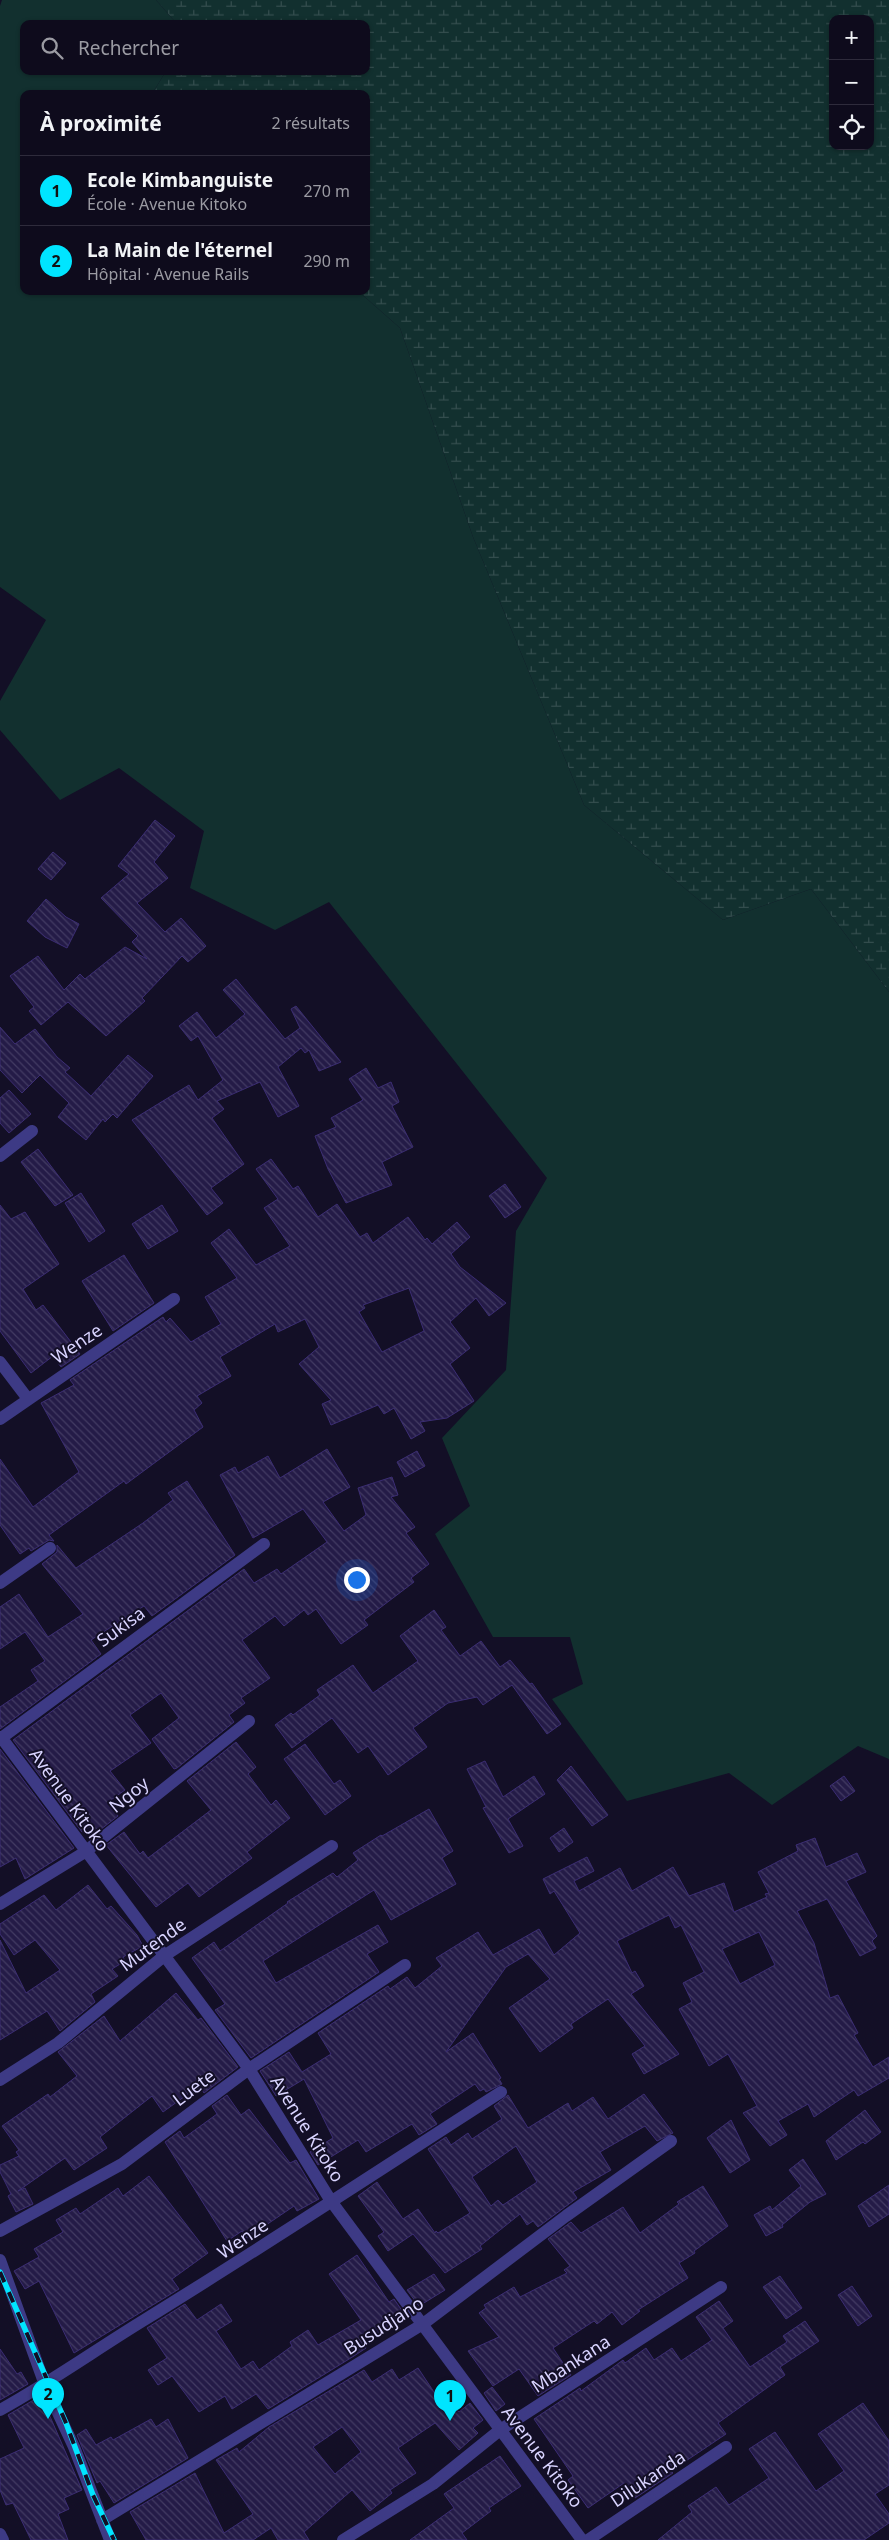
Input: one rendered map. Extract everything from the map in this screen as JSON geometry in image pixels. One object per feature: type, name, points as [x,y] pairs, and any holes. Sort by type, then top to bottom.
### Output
[{"type":"street","points":[[0,1156],[32,1131]]},
{"type":"street","name":"Wenze","points":[[0,1419],[174,1299]]},
{"type":"street","points":[[0,1362],[28,1398]]},
{"type":"street","name":"Sukisa","points":[[1,1738],[264,1544]]},
{"type":"street","points":[[0,1584],[50,1548]]},
{"type":"street","name":"Ngoy","points":[[0,1904],[85,1852],[249,1721]]},
{"type":"street","name":"Avenue Kitoko","points":[[1,1738],[249,2069],[331,2201],[582,2540]]},
{"type":"street","name":"Mutende","points":[[0,2080],[58,2043],[164,1956],[332,1846]]},
{"type":"street","name":"Luete","points":[[0,2231],[122,2164],[249,2069],[405,1965]]},
{"type":"street","name":"Wenze","points":[[0,2410],[45,2385],[141,2322],[215,2278],[501,2092]]},
{"type":"street","name":"Busudjano","points":[[102,2520],[423,2324],[566,2216],[671,2142]]},
{"type":"street","points":[[0,2260],[45,2385],[74,2447],[110,2540]]},
{"type":"street","name":"Mbankana","points":[[343,2540],[433,2484],[500,2430],[721,2287]]},
{"type":"street","name":"Dilukanda","points":[[588,2540],[726,2447]]},
{"type":"street","points":[[0,2534],[3,2540]]},
{"type":"green space","points":[[2,0],[156,0],[174,20],[20,20],[20,75],[164,75],[154,90],[20,90],[20,295],[363,295],[400,328],[473,537],[584,805],[723,920],[811,889],[889,992],[889,1759],[858,1746],[772,1805],[729,1773],[627,1801],[552,1699],[583,1684],[570,1637],[493,1637],[435,1534],[470,1506],[442,1438],[506,1370],[516,1231],[547,1178],[329,902],[275,930],[190,888],[204,831],[119,768],[60,800],[0,730],[0,701],[46,620],[0,587],[0,6]]},
{"type":"green space","points":[[156,0],[889,0],[889,992],[811,889],[723,920],[584,805],[473,537],[400,328],[363,295],[370,295],[370,90],[154,90],[164,75],[370,75],[370,20],[174,20]]},
{"type":"building","points":[[155,820],[175,836],[154,862],[168,878],[137,903],[165,932],[181,918],[206,946],[188,962],[182,956],[142,998],[145,1001],[106,1036],[68,1002],[41,1025],[29,1011],[34,1007],[10,976],[38,956],[64,990],[80,974],[85,979],[125,947],[147,959],[132,942],[138,936],[101,898],[129,874],[118,866]]},
{"type":"building","points":[[53,852],[66,863],[51,880],[38,869]]},
{"type":"building","points":[[46,899],[66,917],[79,924],[67,948],[45,937],[27,921]]},
{"type":"building","points":[[236,979],[285,1039],[300,1028],[291,1009],[296,1006],[341,1062],[319,1071],[309,1050],[305,1053],[301,1048],[278,1067],[299,1106],[278,1117],[260,1082],[217,1101],[224,1109],[212,1118],[244,1164],[211,1188],[223,1203],[207,1215],[132,1120],[189,1085],[198,1100],[223,1080],[198,1036],[191,1041],[179,1026],[197,1012],[216,1038],[245,1014],[223,990]]},
{"type":"building","points":[[0,1027],[15,1044],[35,1029],[57,1057],[70,1068],[65,1072],[91,1096],[128,1055],[153,1076],[117,1118],[113,1114],[105,1122],[103,1119],[86,1140],[58,1117],[69,1103],[40,1075],[22,1093],[0,1070]]},
{"type":"building","points":[[366,1068],[378,1088],[391,1082],[399,1102],[392,1106],[413,1147],[382,1162],[392,1185],[346,1203],[328,1169],[315,1136],[336,1127],[331,1118],[363,1100],[349,1079]]},
{"type":"building","points":[[9,1090],[31,1114],[9,1133],[0,1123],[0,1098]]},
{"type":"building","points":[[38,1149],[73,1195],[55,1206],[21,1162]]},
{"type":"building","points":[[271,1159],[293,1189],[298,1186],[318,1217],[337,1204],[360,1237],[367,1233],[373,1243],[408,1217],[425,1240],[427,1238],[432,1244],[457,1222],[470,1237],[451,1254],[460,1267],[506,1303],[489,1316],[476,1298],[450,1322],[470,1348],[450,1364],[474,1401],[447,1418],[420,1422],[425,1431],[411,1439],[394,1408],[384,1414],[378,1405],[331,1425],[322,1404],[331,1400],[299,1364],[319,1347],[305,1319],[278,1332],[275,1324],[220,1357],[231,1376],[197,1396],[202,1403],[194,1410],[203,1427],[126,1484],[124,1481],[49,1535],[54,1541],[49,1540],[31,1551],[29,1548],[20,1554],[0,1525],[0,1459],[33,1507],[79,1472],[41,1403],[74,1385],[70,1380],[163,1317],[166,1322],[170,1318],[191,1342],[221,1324],[205,1297],[237,1278],[211,1243],[229,1229],[256,1265],[290,1246],[264,1208],[278,1199],[256,1169]],"holes":[[[409,1288],[424,1331],[382,1352],[359,1312],[365,1308],[363,1305]]]},
{"type":"building","points":[[505,1184],[521,1207],[505,1218],[489,1196]]},
{"type":"building","points":[[81,1193],[105,1231],[89,1242],[65,1203]]},
{"type":"building","points":[[0,1205],[11,1219],[25,1212],[59,1264],[23,1289],[36,1310],[43,1305],[80,1354],[61,1367],[53,1356],[31,1373],[0,1331]]},
{"type":"building","points":[[162,1205],[178,1231],[148,1249],[132,1224]]},
{"type":"building","points":[[124,1255],[154,1303],[113,1331],[82,1281]]},
{"type":"building","points":[[327,1449],[350,1487],[323,1502],[344,1531],[366,1515],[358,1488],[392,1477],[398,1495],[391,1497],[415,1527],[406,1533],[429,1564],[411,1578],[414,1582],[364,1620],[368,1625],[341,1644],[316,1609],[308,1615],[304,1610],[284,1626],[275,1616],[242,1640],[270,1678],[241,1698],[245,1703],[229,1715],[234,1722],[177,1768],[174,1769],[152,1739],[179,1718],[161,1693],[130,1715],[151,1743],[110,1771],[125,1790],[108,1802],[118,1816],[96,1833],[91,1826],[82,1832],[13,1740],[244,1569],[254,1583],[277,1569],[281,1574],[327,1542],[303,1509],[253,1538],[220,1475],[235,1467],[238,1473],[268,1456],[280,1478]]},
{"type":"building","points":[[417,1451],[425,1466],[405,1477],[397,1462]]},
{"type":"building","points":[[187,1481],[235,1555],[152,1616],[144,1606],[91,1640],[101,1654],[0,1729],[0,1707],[38,1681],[31,1670],[45,1661],[25,1632],[0,1649],[0,1607],[19,1594],[48,1637],[83,1614],[42,1564],[57,1552],[57,1545],[76,1568],[143,1523],[173,1500],[168,1493]]},
{"type":"building","points":[[434,1610],[446,1627],[441,1630],[460,1656],[481,1641],[500,1667],[510,1660],[530,1684],[532,1683],[561,1724],[547,1734],[512,1685],[483,1705],[477,1697],[448,1703],[413,1728],[427,1747],[388,1775],[368,1746],[358,1753],[332,1718],[292,1748],[275,1725],[291,1713],[293,1715],[320,1695],[317,1690],[353,1665],[373,1693],[418,1661],[400,1636]]},
{"type":"building","points":[[236,1742],[256,1767],[248,1774],[271,1805],[276,1800],[290,1818],[247,1852],[252,1858],[199,1897],[188,1883],[156,1907],[106,1845],[124,1832],[140,1854],[143,1851],[148,1858],[211,1810],[187,1781]]},
{"type":"building","points":[[305,1744],[334,1784],[340,1780],[351,1796],[325,1815],[284,1759]]},
{"type":"building","points":[[0,1749],[74,1848],[25,1879],[16,1858],[0,1867]]},
{"type":"building","points":[[485,1761],[503,1797],[534,1776],[545,1794],[508,1819],[523,1846],[509,1853],[483,1808],[486,1807],[467,1769]]},
{"type":"building","points":[[571,1766],[608,1815],[592,1826],[557,1780]]},
{"type":"building","points":[[844,1776],[855,1791],[841,1801],[830,1786]]},
{"type":"building","points":[[429,1809],[453,1851],[442,1858],[456,1884],[391,1920],[374,1890],[263,1961],[276,1983],[378,1925],[388,1942],[367,1954],[379,1972],[251,2058],[215,2010],[225,2004],[192,1958],[214,1942],[220,1951],[287,1902],[333,1873],[337,1877],[358,1860],[353,1853],[381,1835]]},
{"type":"building","points":[[564,1828],[573,1842],[559,1852],[550,1838]]},
{"type":"building","points":[[815,1838],[826,1867],[857,1853],[866,1872],[846,1881],[877,1936],[872,1941],[876,1948],[860,1956],[827,1899],[797,1911],[814,1943],[830,1998],[838,1995],[858,2033],[854,2035],[873,2067],[889,2057],[889,2078],[858,2096],[854,2090],[814,2117],[808,2104],[778,2121],[787,2135],[770,2146],[743,2113],[757,2106],[728,2054],[709,2066],[679,2009],[692,2002],[683,1983],[704,1972],[681,1925],[675,1928],[669,1915],[617,1941],[632,1973],[635,1971],[644,1986],[631,1994],[679,2054],[644,2074],[632,2054],[645,2046],[608,1999],[571,2024],[573,2028],[540,2052],[509,2008],[550,1979],[528,1954],[506,1967],[446,2052],[473,2033],[501,2078],[499,2079],[502,2084],[486,2092],[484,2089],[480,2091],[475,2084],[430,2114],[437,2124],[419,2135],[412,2124],[366,2152],[358,2140],[318,2165],[310,2152],[333,2138],[304,2079],[276,2096],[260,2071],[289,2052],[302,2072],[331,2054],[318,2033],[388,1986],[390,1989],[407,1977],[415,1988],[442,1966],[436,1958],[478,1932],[493,1955],[539,1929],[554,1955],[580,1933],[554,1891],[550,1894],[543,1879],[587,1857],[594,1871],[574,1881],[579,1891],[620,1868],[632,1891],[673,1867],[689,1896],[724,1883],[734,1912],[767,1897],[765,1894],[769,1893],[758,1872],[798,1851],[796,1845]],"holes":[[[759,1932],[775,1965],[740,1984],[722,1949]]]},
{"type":"building","points":[[88,1885],[107,1909],[111,1906],[137,1935],[143,1946],[123,1957],[125,1961],[112,1969],[118,1976],[91,1994],[95,2002],[60,2031],[47,2011],[0,2040],[0,1940],[26,1993],[60,1970],[35,1940],[14,1955],[0,1934],[0,1924],[44,1895],[56,1910]]},
{"type":"building","points":[[176,1993],[198,2020],[201,2018],[238,2067],[204,2093],[199,2086],[163,2112],[152,2096],[100,2137],[107,2148],[74,2170],[65,2158],[18,2191],[25,2188],[33,2204],[16,2212],[8,2196],[11,2194],[0,2172],[0,2165],[19,2156],[16,2152],[19,2150],[2,2126],[48,2094],[50,2097],[77,2076],[58,2052],[104,2016],[120,2041]]},
{"type":"building","points":[[644,2094],[673,2133],[657,2141],[645,2126],[600,2152],[611,2170],[573,2192],[577,2198],[538,2227],[533,2221],[527,2225],[520,2214],[480,2246],[482,2249],[445,2273],[413,2234],[388,2251],[378,2236],[384,2232],[358,2196],[377,2182],[403,2219],[418,2209],[435,2233],[436,2231],[438,2233],[470,2213],[428,2149],[446,2137],[451,2145],[468,2133],[472,2139],[502,2119],[494,2106],[508,2095],[528,2128],[568,2103],[572,2111],[593,2097],[608,2119]],"holes":[[[516,2146],[537,2182],[503,2205],[498,2200],[491,2206],[472,2177]]]},
{"type":"building","points":[[227,2095],[241,2115],[249,2109],[290,2163],[296,2160],[319,2199],[297,2211],[294,2206],[247,2238],[242,2231],[227,2241],[165,2142],[180,2131],[184,2138],[217,2114],[212,2106]]},
{"type":"building","points":[[865,2110],[881,2132],[865,2144],[863,2142],[836,2160],[826,2141]]},
{"type":"building","points":[[731,2120],[750,2160],[730,2173],[707,2138]]},
{"type":"building","points":[[803,2159],[826,2194],[810,2202],[782,2225],[783,2227],[766,2236],[754,2215],[770,2206],[772,2210],[801,2186],[789,2170]]},
{"type":"building","points":[[149,2176],[208,2253],[172,2279],[179,2289],[74,2353],[39,2281],[25,2289],[14,2271],[39,2257],[34,2249],[63,2232],[56,2220],[76,2208],[80,2214],[118,2188],[123,2196]]},
{"type":"building","points":[[889,2185],[889,2214],[869,2227],[858,2206]]},
{"type":"building","points":[[703,2186],[728,2226],[694,2251],[695,2253],[679,2263],[688,2278],[638,2310],[640,2311],[622,2325],[612,2312],[597,2324],[594,2321],[553,2348],[571,2375],[538,2396],[519,2369],[493,2386],[468,2351],[499,2337],[479,2313],[486,2308],[484,2305],[514,2287],[520,2297],[567,2273],[564,2270],[570,2266],[548,2239],[571,2222],[581,2233],[623,2207],[640,2233],[679,2204],[677,2202]]},
{"type":"building","points":[[357,2255],[389,2302],[394,2299],[405,2315],[364,2345],[366,2348],[268,2409],[256,2394],[232,2409],[225,2396],[199,2412],[172,2376],[158,2385],[148,2370],[167,2358],[147,2328],[185,2304],[197,2320],[221,2304],[232,2321],[216,2331],[241,2369],[253,2361],[259,2370],[292,2346],[290,2342],[308,2330],[318,2345],[361,2320],[329,2274]]},
{"type":"building","points":[[434,2274],[445,2290],[419,2306],[407,2290]]},
{"type":"building","points":[[780,2276],[802,2308],[786,2319],[763,2287]]},
{"type":"building","points":[[852,2286],[872,2316],[858,2326],[838,2295]]},
{"type":"building","points":[[719,2301],[733,2321],[723,2328],[750,2367],[787,2342],[783,2336],[805,2321],[819,2341],[780,2367],[785,2375],[718,2423],[726,2434],[671,2471],[673,2473],[635,2498],[624,2483],[588,2508],[568,2480],[573,2476],[534,2419],[580,2388],[581,2391],[623,2360],[625,2363],[646,2348],[654,2360],[672,2348],[681,2361],[712,2340],[696,2317]]},
{"type":"building","points":[[0,2349],[17,2374],[21,2372],[28,2384],[0,2400]]},
{"type":"building","points":[[418,2368],[436,2395],[440,2392],[459,2412],[470,2403],[483,2420],[473,2428],[478,2433],[459,2450],[435,2423],[398,2448],[416,2473],[390,2490],[392,2493],[370,2511],[352,2490],[304,2532],[309,2540],[278,2540],[271,2528],[253,2540],[146,2540],[130,2512],[195,2473],[224,2533],[253,2514],[216,2460],[237,2448],[239,2452],[269,2427],[364,2370],[372,2382],[392,2369],[399,2380]],"holes":[[[342,2427],[361,2452],[335,2474],[313,2447]]]},
{"type":"building","points":[[492,2387],[505,2404],[496,2411],[484,2393]]},
{"type":"building","points":[[37,2398],[38,2400],[42,2398],[82,2490],[64,2498],[69,2509],[58,2514],[68,2540],[31,2540],[13,2503],[6,2505],[0,2490],[0,2459],[24,2448],[8,2415]]},
{"type":"building","points":[[863,2403],[889,2441],[889,2485],[875,2494],[889,2514],[889,2523],[864,2540],[658,2540],[692,2512],[688,2506],[716,2487],[729,2505],[769,2478],[749,2449],[775,2432],[816,2491],[844,2471],[818,2434]]},
{"type":"building","points":[[151,2419],[156,2427],[168,2419],[188,2458],[114,2503],[100,2481],[97,2483],[77,2435],[86,2429],[96,2445],[111,2437],[113,2440]]},
{"type":"building","points":[[500,2456],[521,2486],[489,2508],[491,2511],[462,2533],[467,2540],[410,2540],[454,2508],[444,2494]]},
{"type":"railway","points":[[0,2272],[66,2423],[93,2495],[114,2540]]},
{"type":"place","name":"La Main de l'éternel","points":[[48,2419]]},
{"type":"place","name":"Ecole Kimbanguiste","points":[[450,2421]]}]
